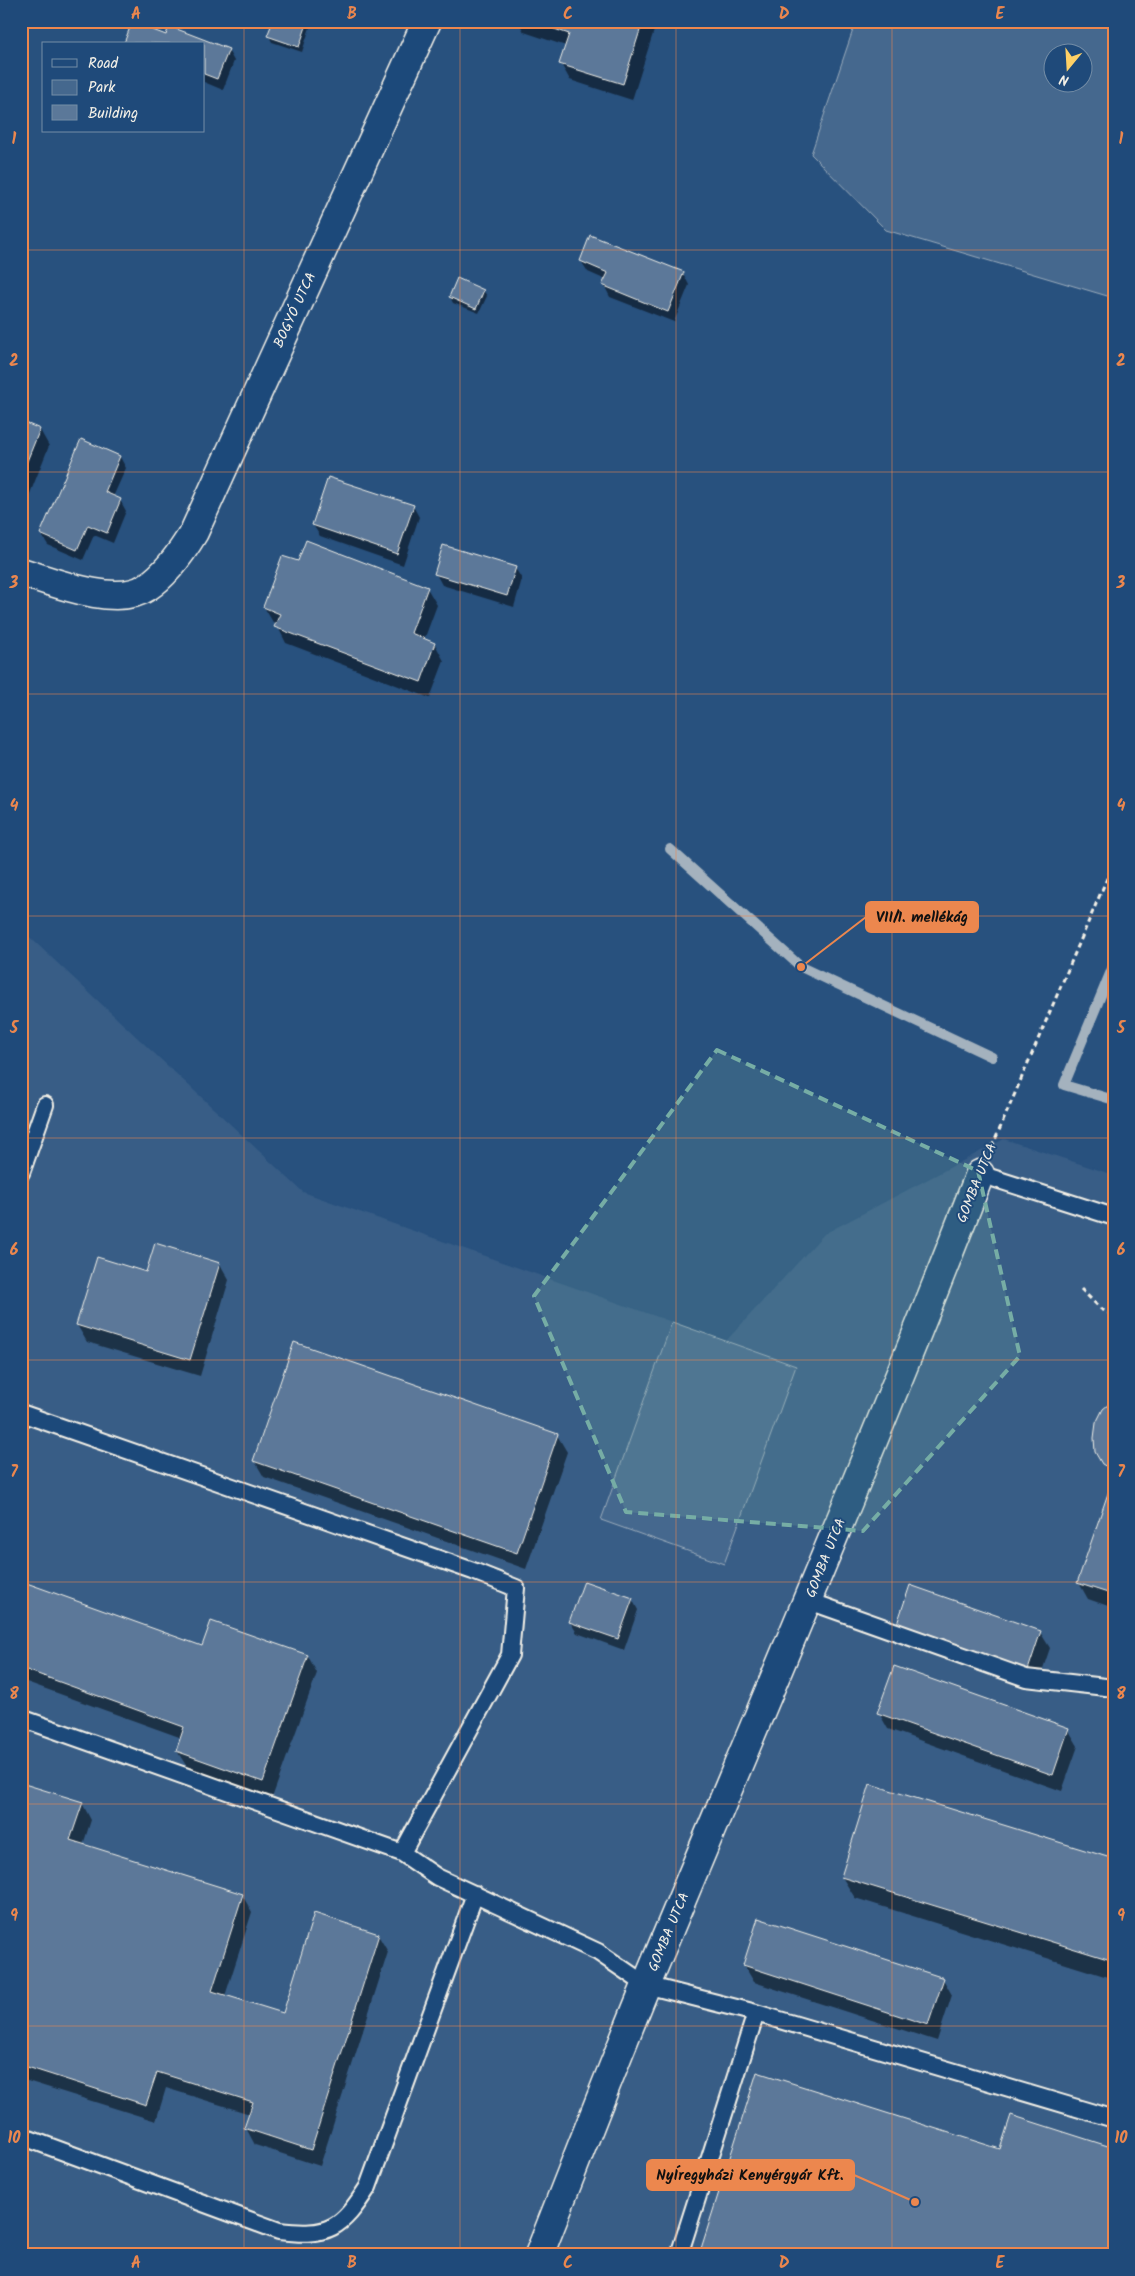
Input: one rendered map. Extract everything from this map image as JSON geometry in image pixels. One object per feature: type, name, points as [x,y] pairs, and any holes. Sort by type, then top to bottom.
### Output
[{"type":"street","name":"BOGYÓ UTCA","points":[[21,572],[85,592],[109,595],[127,594],[146,588],[167,569],[194,532],[421,23]]},
{"type":"street","name":"GOMBA UTCA","points":[[538,2255],[646,1985],[809,1601],[905,1366],[980,1174]]},
{"type":"lane","points":[[21,1173],[45,1105]]},
{"type":"lane","points":[[980,1174],[1114,1217]]},
{"type":"lane","points":[[21,1413],[473,1570],[516,1588],[510,1655],[402,1853]]},
{"type":"lane","points":[[809,1601],[1026,1678],[1114,1688]]},
{"type":"lane","points":[[21,1718],[402,1853],[437,1877],[598,1952],[646,1985],[756,2013],[1114,2119]]},
{"type":"lane","points":[[21,2136],[279,2232],[307,2234],[333,2228],[351,2214],[368,2187],[474,1894]]},
{"type":"lane","points":[[679,2255],[756,2013]]},
{"type":"path","name":"GOMBA UTCA","points":[[980,1174],[1114,862]]},
{"type":"path","points":[[1081,1289],[1101,1309],[1114,1316]]},
{"type":"highlighted area","points":[[717,1050],[978,1171],[1020,1356],[863,1531],[626,1512],[534,1296]]},
{"type":"shaded area","points":[[21,929],[303,1192],[726,1341],[824,1234],[1004,1139],[1114,1175],[1114,2255],[21,2255]]},
{"type":"green space","points":[[856,21],[1114,21],[1114,298],[886,230],[811,154]]},
{"type":"green space","points":[[672,1322],[796,1366],[724,1564],[601,1520]]},
{"type":"building","points":[[273,21],[308,21],[299,47],[267,36]]},
{"type":"building","points":[[531,21],[643,21],[623,84],[559,64],[569,34]]},
{"type":"building","points":[[132,22],[166,35],[169,26],[229,49],[217,79],[205,74],[205,42],[124,42]]},
{"type":"building","points":[[590,235],[684,272],[668,312],[602,285],[608,273],[580,261]]},
{"type":"building","points":[[457,278],[484,290],[476,309],[449,297]]},
{"type":"building","points":[[21,421],[40,429],[21,476]]},
{"type":"building","points":[[81,439],[120,456],[105,492],[121,499],[107,533],[88,525],[77,550],[40,534]]},
{"type":"building","points":[[328,477],[414,505],[397,554],[312,525]]},
{"type":"building","points":[[306,540],[428,587],[411,633],[435,643],[421,682],[274,627],[280,614],[263,607],[282,556],[298,561]]},
{"type":"building","points":[[443,545],[516,567],[507,596],[434,574]]},
{"type":"building","points":[[155,1243],[220,1263],[190,1360],[76,1325],[97,1257],[146,1272]]},
{"type":"building","points":[[294,1342],[558,1434],[517,1553],[253,1461]]},
{"type":"building","points":[[1114,1400],[1114,1471],[1102,1464],[1095,1452],[1094,1438],[1096,1423],[1103,1409]]},
{"type":"building","points":[[1114,1476],[1114,1595],[1077,1583]]},
{"type":"building","points":[[21,1581],[202,1646],[211,1621],[308,1655],[263,1782],[176,1751],[184,1727],[21,1668]]},
{"type":"building","points":[[584,1581],[633,1598],[618,1639],[569,1622]]},
{"type":"building","points":[[910,1585],[1041,1631],[1028,1670],[897,1624]]},
{"type":"building","points":[[894,1666],[1069,1728],[1053,1775],[877,1713]]},
{"type":"building","points":[[21,1783],[83,1802],[70,1840],[243,1894],[212,1991],[283,2013],[314,1913],[379,1934],[311,2150],[244,2128],[253,2102],[157,2072],[146,2105],[21,2065]]},
{"type":"building","points":[[870,1784],[1114,1859],[1114,1961],[841,1877]]},
{"type":"building","points":[[758,1918],[944,1978],[928,2025],[743,1965]]},
{"type":"building","points":[[757,2072],[1000,2149],[1011,2115],[1114,2148],[1114,2255],[699,2255]]},
{"type":"waterway","points":[[670,849],[801,967],[992,1057]]},
{"type":"waterway","points":[[1114,964],[1064,1085],[1114,1100]]},
{"type":"place","name":"VII/1. mellékág","points":[[801,967]]},
{"type":"place","name":"NyÍregyházi Kenyérgyár Kft.","points":[[915,2202]]}]
